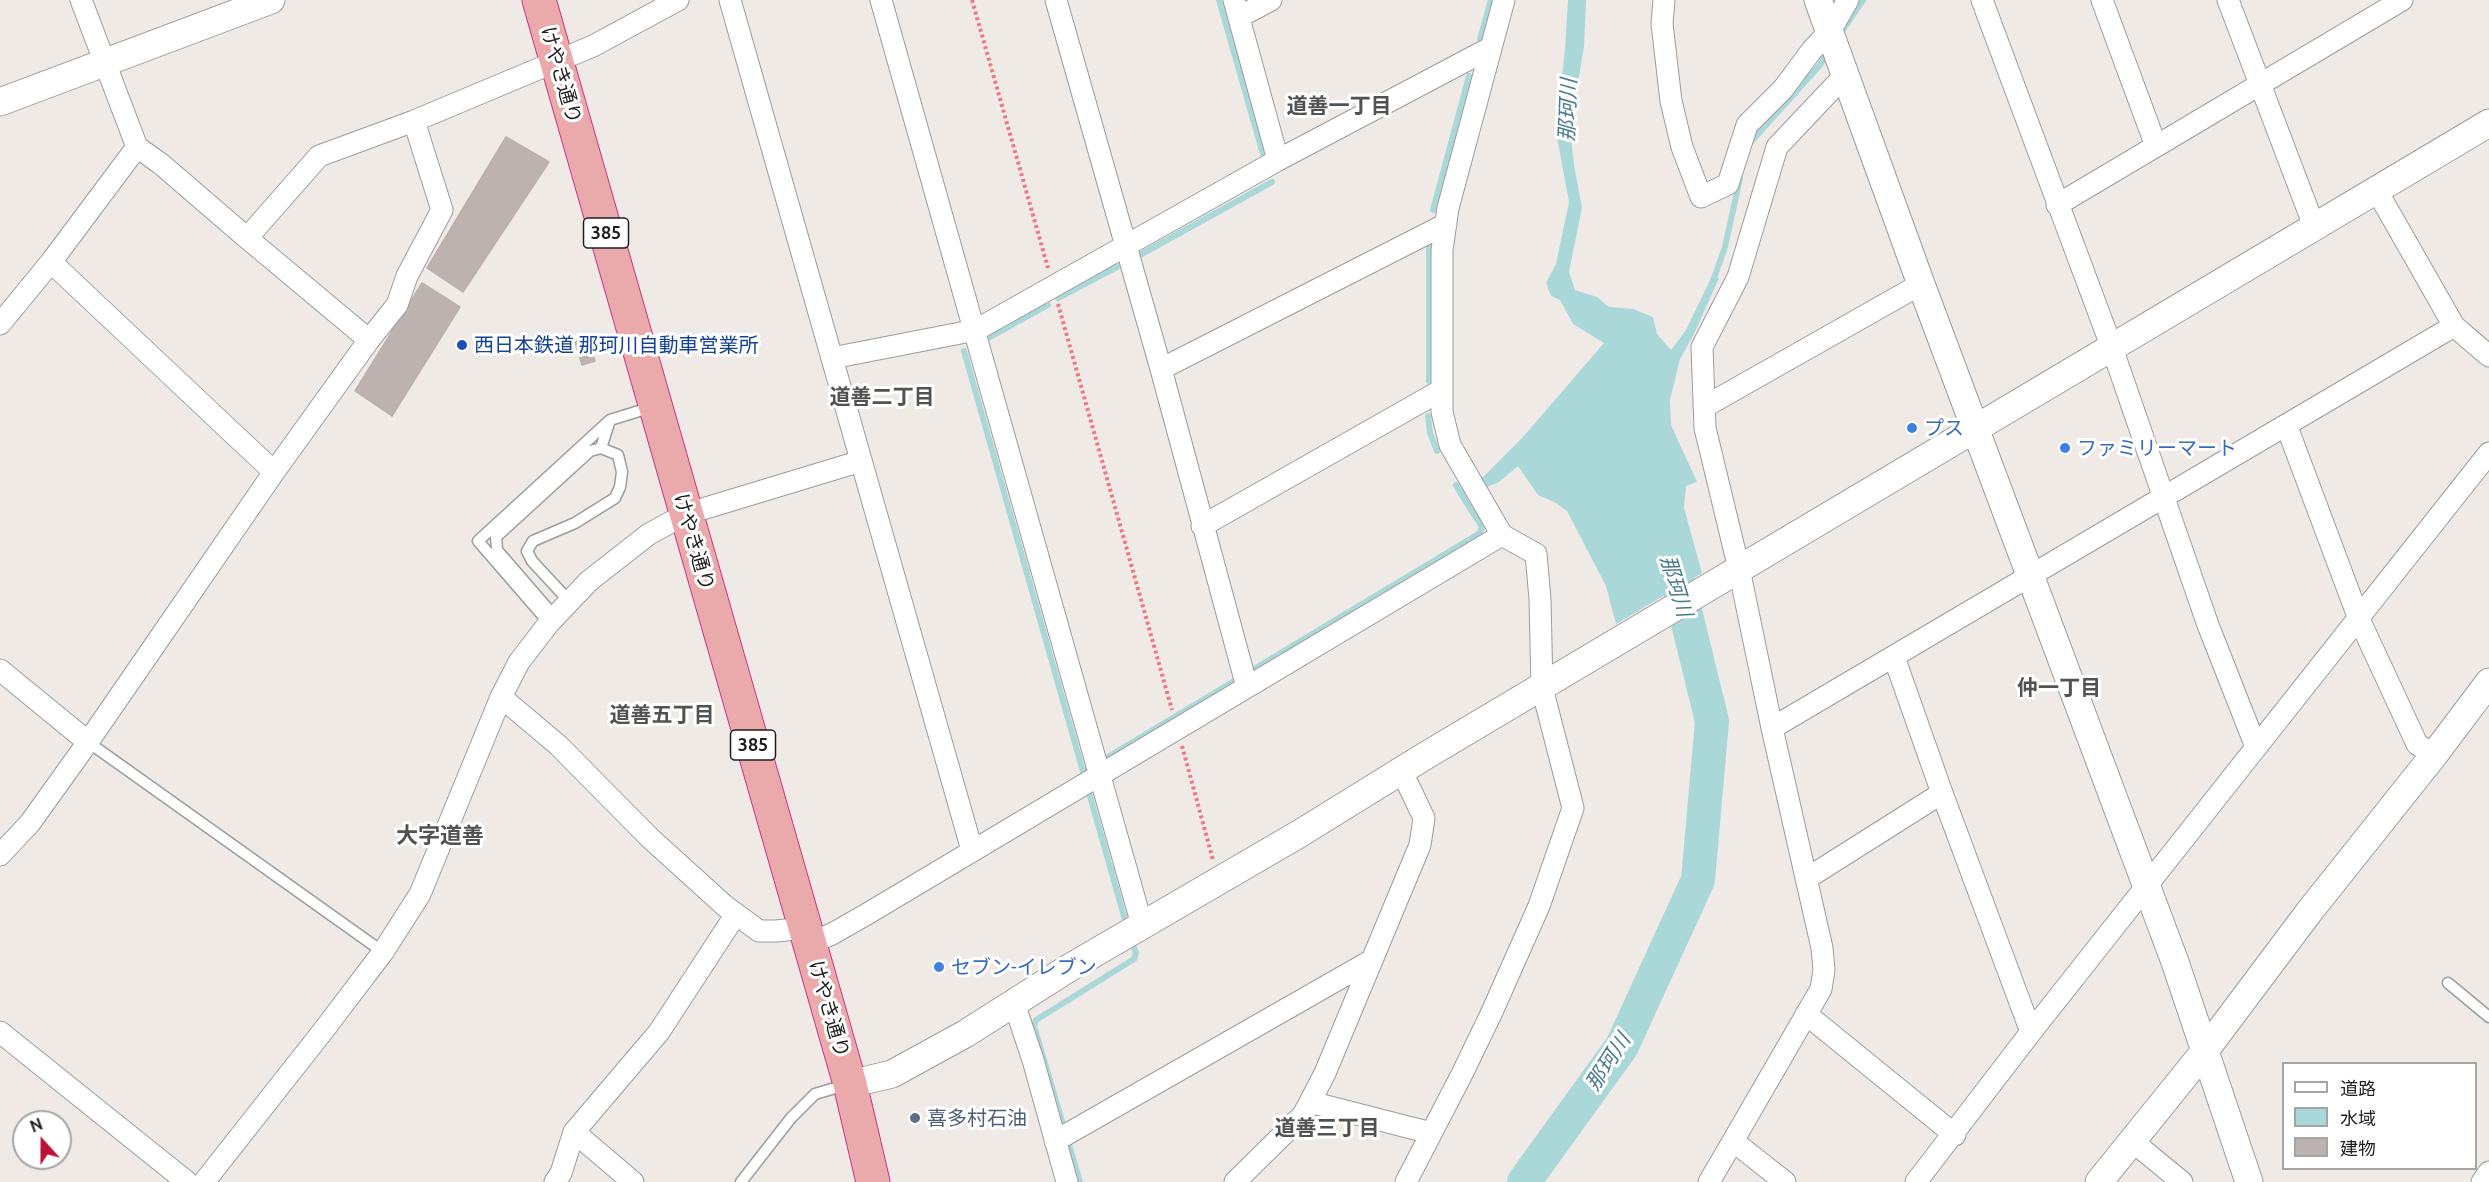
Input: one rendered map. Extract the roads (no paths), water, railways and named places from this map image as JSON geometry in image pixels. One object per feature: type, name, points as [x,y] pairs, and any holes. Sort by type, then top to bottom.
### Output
[{"type":"highway","name":"けやき通り","points":[[539,0],[850,1083]]},
{"type":"highway","name":"385","points":[[850,1083],[873,1182]]},
{"type":"highway","name":"385","points":[[850,1083],[884,1182]]},
{"type":"street","points":[[81,0],[137,147],[161,164],[369,340]]},
{"type":"street","points":[[0,102],[271,0]]},
{"type":"street","points":[[247,238],[319,156],[414,121],[593,46],[678,0]]},
{"type":"street","points":[[730,0],[972,850]]},
{"type":"street","points":[[881,0],[976,330],[1142,926]]},
{"type":"street","points":[[1056,0],[1161,369],[1247,687]]},
{"type":"street","points":[[1271,0],[1236,8],[1278,160]]},
{"type":"street","points":[[1406,1182],[1486,1024],[1539,906],[1573,808],[1547,685],[1536,554],[1502,535],[1450,445],[1442,412],[1440,391],[1442,249],[1448,208],[1504,0]]},
{"type":"street","points":[[1664,0],[1662,24],[1671,101],[1682,147],[1701,197],[1728,184],[1747,125],[1783,89],[1830,31],[1848,0]]},
{"type":"street","points":[[1818,0],[1920,284],[2175,962],[2249,1182]]},
{"type":"street","points":[[1982,0],[2112,348],[2208,625],[2256,747]]},
{"type":"street","points":[[2102,0],[2156,146]]},
{"type":"street","points":[[2229,0],[2314,226]]},
{"type":"street","points":[[2057,205],[2260,84],[2373,8],[2402,0]]},
{"type":"street","points":[[832,358],[976,330],[1278,160],[1490,48]]},
{"type":"street","points":[[1709,1182],[1821,989],[1824,970],[1822,948],[1772,728],[1733,573],[1705,428],[1702,347],[1738,277],[1777,147],[1842,66]]},
{"type":"street","points":[[0,855],[30,823],[274,472],[397,305],[407,276],[442,210],[414,121]]},
{"type":"street","points":[[850,1083],[892,1074],[965,1034],[1299,834],[1401,770],[2489,123]]},
{"type":"street","points":[[0,324],[51,262],[137,147]]},
{"type":"street","points":[[2377,191],[2454,326],[2489,356]]},
{"type":"street","points":[[1161,369],[1446,224]]},
{"type":"street","points":[[51,262],[274,472]]},
{"type":"street","points":[[1704,406],[1920,284]]},
{"type":"street","points":[[1772,728],[2164,496],[2287,427],[2454,326]]},
{"type":"street","points":[[1202,526],[1440,391]]},
{"type":"street","points":[[2287,427],[2359,619],[2417,744],[2434,755]]},
{"type":"street","points":[[1916,1182],[1955,1135],[2031,1032],[2489,453]]},
{"type":"street","points":[[204,1182],[289,1076],[383,952],[420,894],[501,697],[519,662],[558,614],[589,581],[649,534],[686,514],[861,461]]},
{"type":"street","points":[[501,697],[558,745],[650,838],[736,914],[759,931],[808,935],[832,934],[1502,535]]},
{"type":"street","points":[[1894,657],[2031,1032]]},
{"type":"street","points":[[0,669],[88,742]]},
{"type":"street","points":[[2099,1182],[2204,1053],[2308,912],[2434,755],[2489,682]]},
{"type":"street","points":[[1235,1182],[1303,1115],[1325,1074],[1420,845],[1424,818],[1401,770]]},
{"type":"street","points":[[1806,879],[1942,793]]},
{"type":"street","points":[[555,1182],[561,1173],[574,1132],[659,1032],[736,914]]},
{"type":"street","points":[[1056,1141],[1372,960]]},
{"type":"street","points":[[1014,1003],[1033,1060],[1067,1182]]},
{"type":"street","points":[[1806,1014],[1955,1135]]},
{"type":"street","points":[[0,1032],[187,1182]]},
{"type":"street","points":[[1310,1102],[1431,1133]]},
{"type":"street","points":[[574,1132],[633,1182]]},
{"type":"street","points":[[1733,1141],[1785,1182]]},
{"type":"street","points":[[2132,1142],[2182,1182]]},
{"type":"street","points":[[2482,1182],[2489,1172]]},
{"type":"lane","points":[[558,614],[478,541],[610,420],[656,406]]},
{"type":"lane","points":[[558,614],[497,550],[496,537],[596,450],[610,420]]},
{"type":"lane","points":[[558,614],[527,551],[534,541],[575,523],[615,498],[620,487],[622,472],[618,455],[596,450],[566,460]]},
{"type":"lane","points":[[88,742],[383,952]]},
{"type":"lane","points":[[2448,983],[2489,1017]]},
{"type":"lane","points":[[741,1182],[791,1118],[815,1094],[850,1083]]},
{"type":"water","points":[[1568,0],[1586,0],[1584,47],[1570,129],[1582,208],[1569,272],[1575,290],[1597,297],[1609,307],[1633,309],[1653,317],[1657,334],[1671,350],[1686,330],[1712,276],[1719,278],[1680,359],[1670,400],[1671,425],[1697,482],[1686,486],[1684,508],[1702,573],[1616,624],[1606,586],[1567,511],[1538,495],[1518,466],[1499,482],[1487,487],[1480,480],[1523,437],[1604,343],[1573,324],[1560,300],[1551,296],[1546,283],[1556,264],[1569,202],[1556,132]]},
{"type":"waterway","points":[[1219,0],[1263,154]]},
{"type":"waterway","points":[[1480,39],[1491,0]]},
{"type":"waterway","points":[[1840,34],[1863,0]]},
{"type":"waterway","points":[[1750,143],[1820,65],[1828,53]]},
{"type":"waterway","points":[[1433,210],[1469,76]]},
{"type":"waterway","points":[[1712,284],[1725,247],[1740,178]]},
{"type":"waterway","points":[[1138,256],[1272,182]]},
{"type":"waterway","points":[[1429,248],[1429,381]]},
{"type":"waterway","points":[[1058,298],[1117,267]]},
{"type":"waterway","points":[[983,341],[1048,305]]},
{"type":"waterway","points":[[964,351],[1127,927]]},
{"type":"waterway","points":[[1428,416],[1430,433],[1437,451]]},
{"type":"waterway","points":[[1456,485],[1461,494]]},
{"type":"waterway","points":[[1083,772],[1480,533],[1482,527],[1461,494],[1466,492]]},
{"type":"waterway","name":"那珂川","points":[[1524,1182],[1622,1046],[1698,880],[1712,721],[1672,558],[1661,543]]},
{"type":"waterway","points":[[1080,1182],[1034,1026],[1036,1020],[1134,959],[1136,953],[1131,939]]},
{"type":"place","name":"西日本鉄道 那珂川自動車営業所","points":[[462,345]]},
{"type":"place","name":"プス","points":[[1912,428]]},
{"type":"place","name":"ファミリーマート","points":[[2065,448]]},
{"type":"place","name":"セブン-イレブン","points":[[939,967]]},
{"type":"place","name":"喜多村石油","points":[[915,1118]]},
{"type":"district","name":"道善一丁目","points":[[1339,106]]},
{"type":"district","name":"道善二丁目","points":[[882,397]]},
{"type":"district","name":"仲一丁目","points":[[2059,688]]},
{"type":"district","name":"道善五丁目","points":[[662,715]]},
{"type":"district","name":"大字道善","points":[[440,836]]},
{"type":"district","name":"道善三丁目","points":[[1327,1128]]}]
